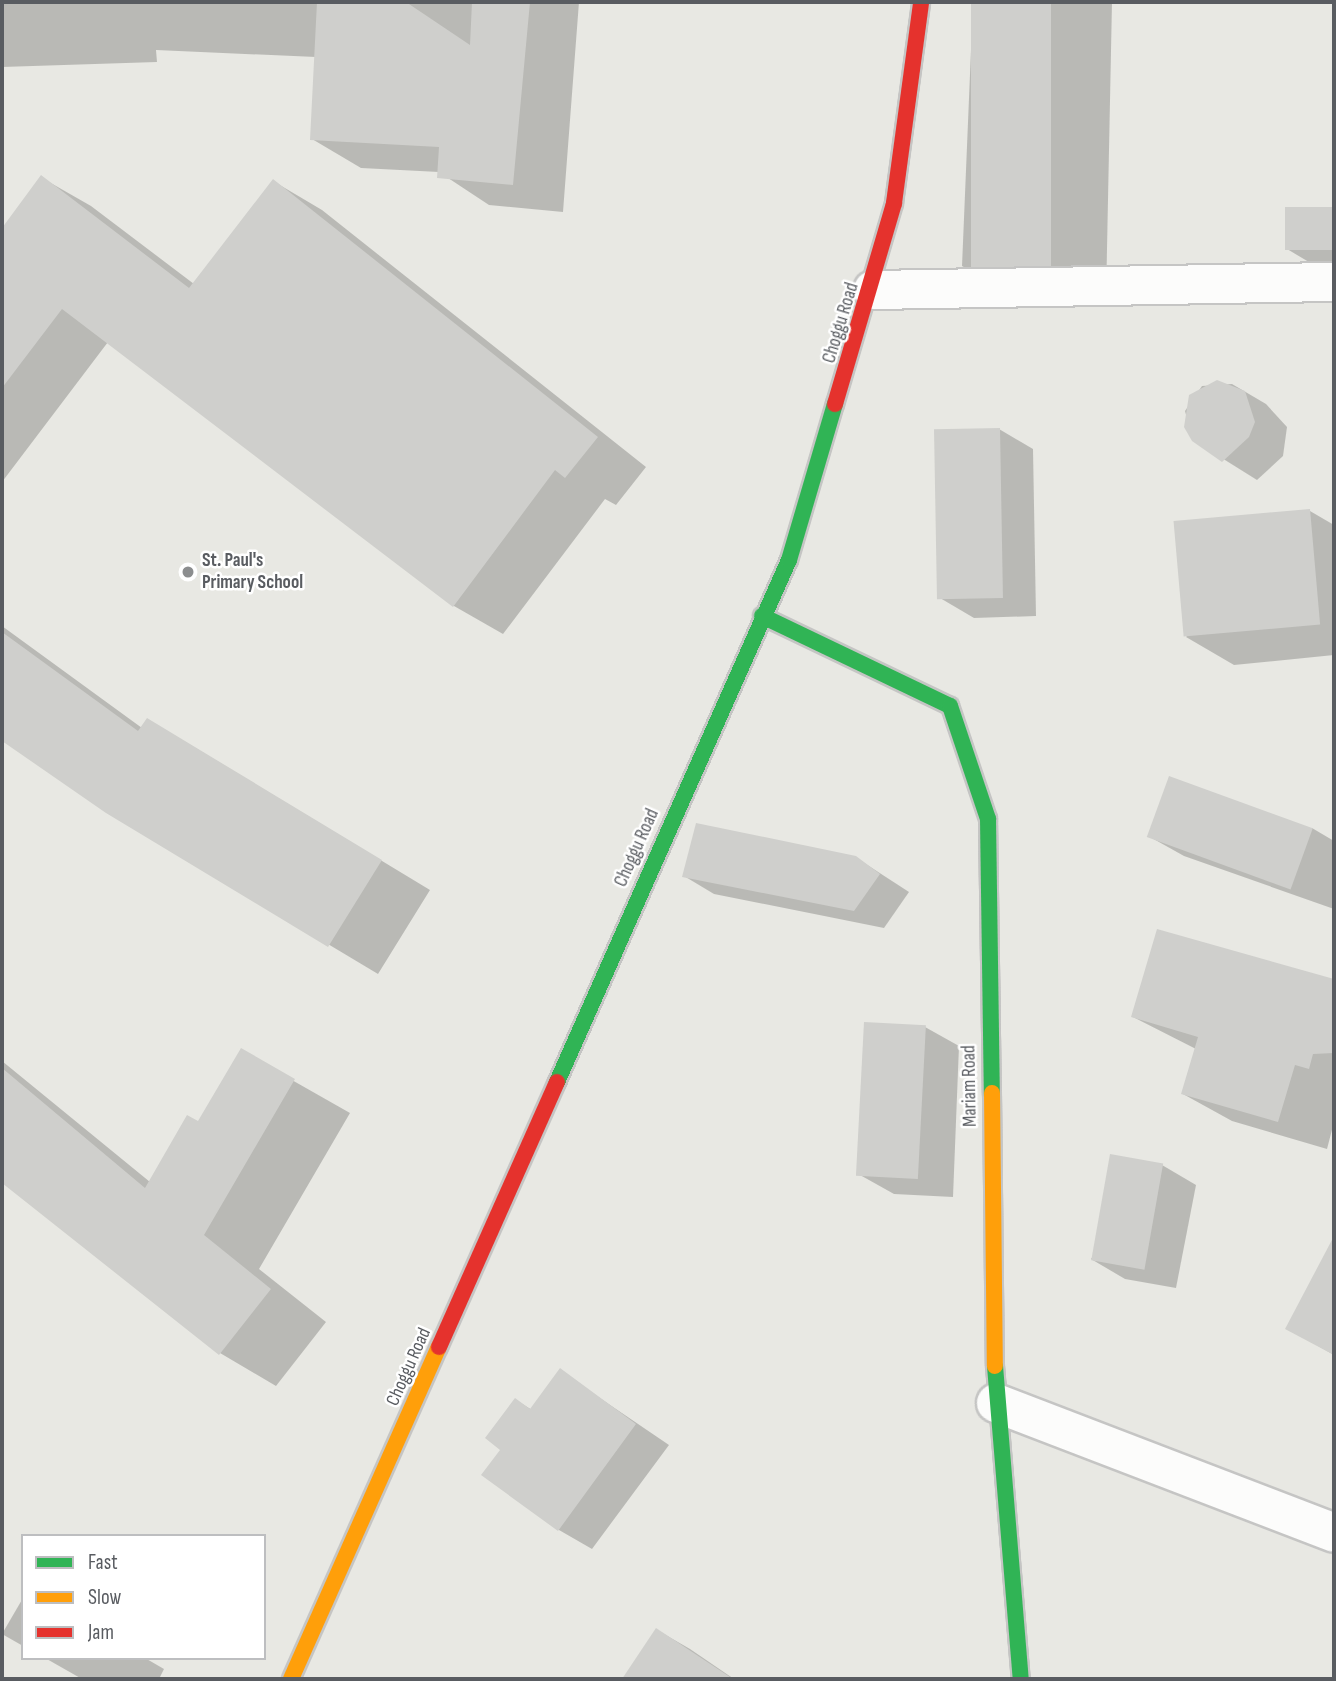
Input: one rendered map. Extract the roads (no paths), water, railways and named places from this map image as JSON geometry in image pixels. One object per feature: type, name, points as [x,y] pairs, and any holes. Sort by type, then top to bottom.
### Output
[{"type":"main road","name":"Choggu Road","points":[[291,1679],[789,560],[873,290],[894,203],[921,2]]},
{"type":"main road","name":"Mariam Road","points":[[762,616],[950,706],[988,819],[996,1404],[1021,1679]]},
{"type":"street","points":[[873,290],[1334,282]]},
{"type":"street","points":[[996,1404],[1334,1533]]},
{"type":"place","name":"St. Paul's Primary School","points":[[188,572]]}]
